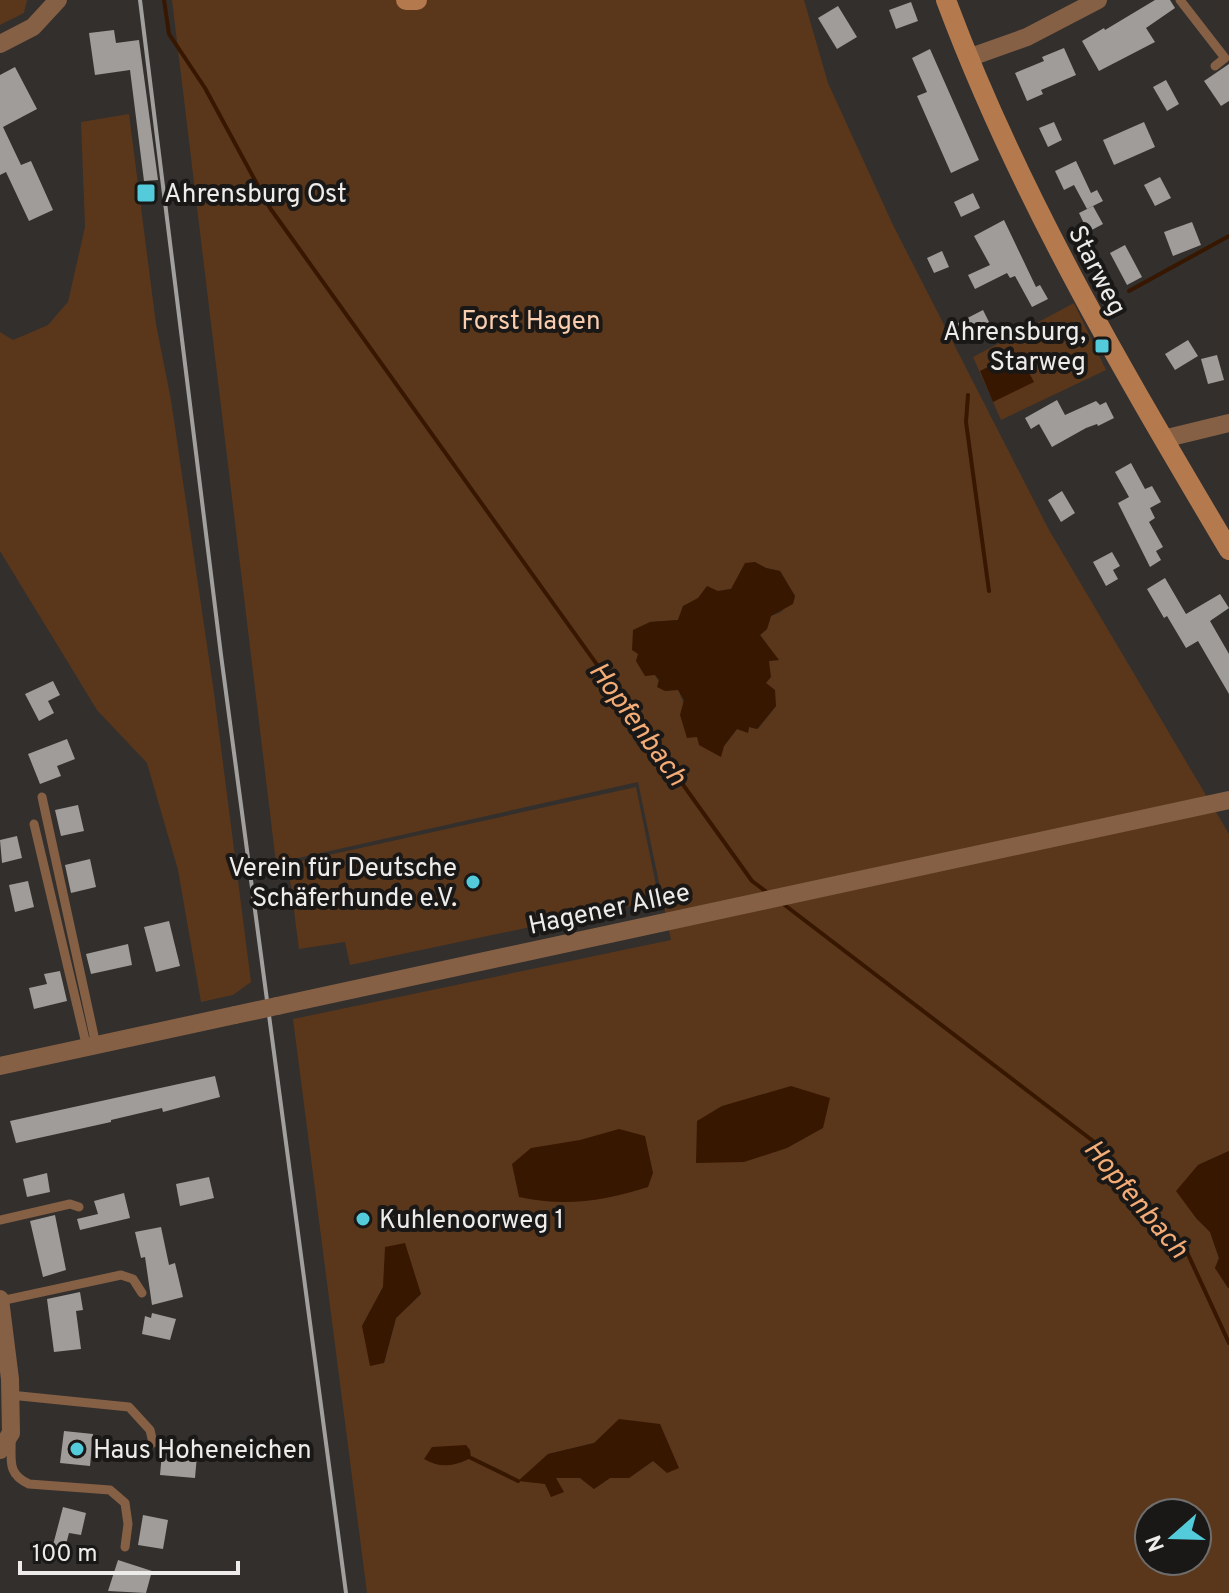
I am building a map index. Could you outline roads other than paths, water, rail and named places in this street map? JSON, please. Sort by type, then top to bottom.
[{"type":"street","points":[[0,44],[36,23],[58,0]]},
{"type":"street","points":[[406,0],[417,0]]},
{"type":"street","name":"Starweg","points":[[946,0],[1016,165],[1083,301],[1229,550]]},
{"type":"street","points":[[968,58],[1027,37],[1098,0]]},
{"type":"street","points":[[1163,439],[1229,423]]},
{"type":"street","name":"Hagener Allee","points":[[0,1066],[1229,800]]},
{"type":"street","points":[[0,1300],[11,1433],[0,1450]]},
{"type":"lane","points":[[1180,0],[1225,58],[1215,66]]},
{"type":"lane","points":[[42,797],[92,1047]]},
{"type":"lane","points":[[34,824],[92,1047]]},
{"type":"lane","points":[[0,1220],[70,1204],[79,1207]]},
{"type":"lane","points":[[0,1300],[121,1275],[133,1279],[142,1293]]},
{"type":"lane","points":[[10,1395],[129,1407],[150,1430],[153,1443]]},
{"type":"lane","points":[[11,1433],[12,1469],[17,1479],[29,1484],[110,1490],[125,1503],[128,1524],[125,1547]]},
{"type":"waterway","name":"Hopfenbach","points":[[164,0],[169,34],[205,88],[270,208],[752,881],[768,893]]},
{"type":"waterway","points":[[1129,291],[1229,236]]},
{"type":"waterway","points":[[968,395],[966,422],[989,591]]},
{"type":"waterway","name":"Hopfenbach","points":[[782,903],[1097,1144],[1186,1250],[1229,1343]]},
{"type":"waterway","points":[[471,1458],[518,1481]]},
{"type":"railway","points":[[140,0],[221,655],[346,1593]]},
{"type":"place","name":"Ahrensburg Ost","points":[[146,193]]},
{"type":"place","name":"Ahrensburg, Starweg","points":[[1102,346]]},
{"type":"place","name":"Verein für Deutsche Schäferhunde e.V.","points":[[473,882]]},
{"type":"place","name":"Kuhlenoorweg 1","points":[[363,1219]]},
{"type":"place","name":"Haus Hoheneichen","points":[[77,1449]]},
{"type":"park label","name":"Forst Hagen","points":[[531,320]]}]
